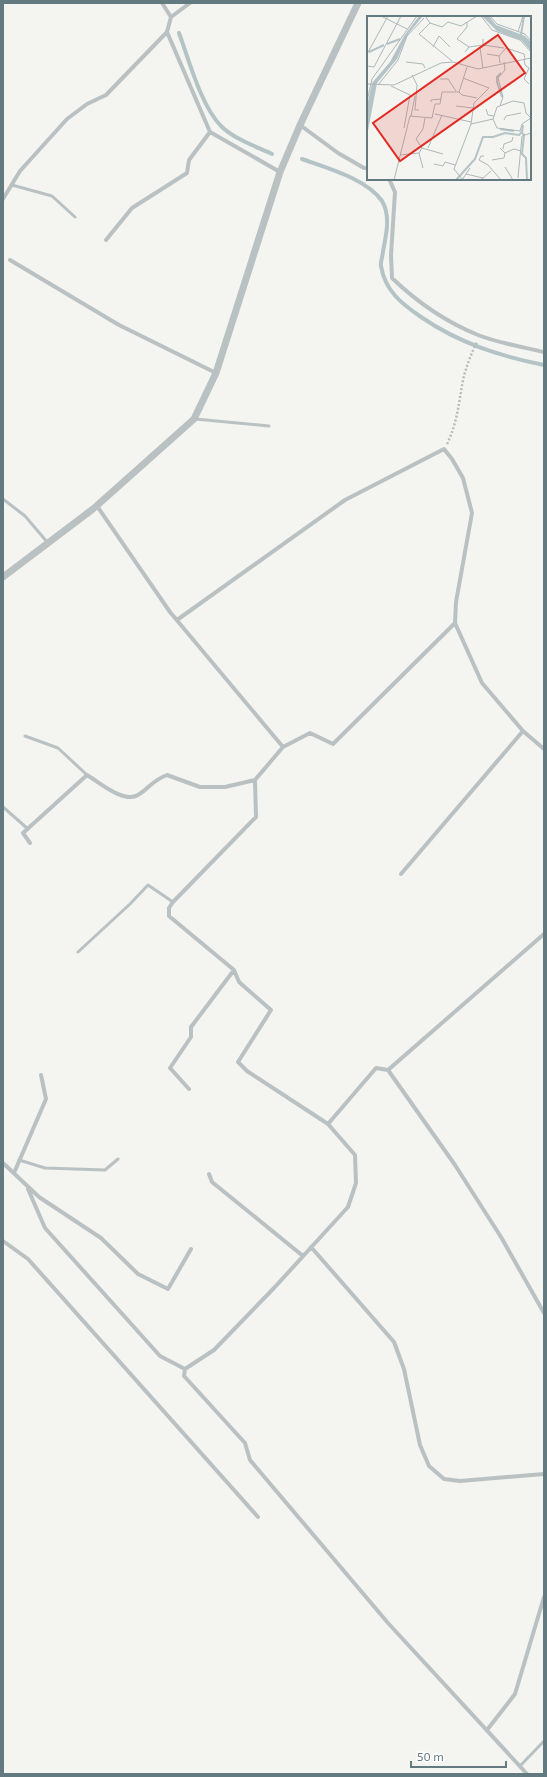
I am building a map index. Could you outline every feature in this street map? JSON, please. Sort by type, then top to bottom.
[{"type":"street","points":[[162,3],[171,17]]},
{"type":"street","points":[[3,199],[20,171],[66,119],[87,104],[106,95],[167,32],[171,17],[190,3]]},
{"type":"street","points":[[3,577],[97,506],[194,419],[216,373],[280,172],[300,125],[358,3]]},
{"type":"street","points":[[167,32],[210,132],[280,172]]},
{"type":"street","points":[[300,125],[338,154],[364,168],[367,168]]},
{"type":"street","points":[[106,240],[132,208],[187,173],[189,160],[210,132]]},
{"type":"street","points":[[389,180],[395,192],[391,255],[392,278],[410,296],[440,316],[479,336],[544,352]]},
{"type":"street","points":[[10,260],[119,325],[216,373]]},
{"type":"street","points":[[177,620],[345,500],[444,449],[452,459],[463,478],[472,513],[456,602],[455,623],[482,683],[523,731],[544,749]]},
{"type":"street","points":[[97,506],[177,620],[283,747]]},
{"type":"street","points":[[30,843],[23,833],[87,775],[116,794],[126,797],[137,796],[156,779],[166,775],[200,787],[225,787],[255,780],[283,747],[310,733],[333,744],[455,623]]},
{"type":"street","points":[[401,874],[523,731]]},
{"type":"street","points":[[255,780],[256,817],[173,902],[169,908],[168,916],[234,970],[239,982],[271,1010],[238,1062],[247,1071],[328,1124],[355,1155],[356,1183],[348,1207],[214,1350],[185,1369],[184,1376],[246,1443],[250,1460],[388,1622],[527,1774]]},
{"type":"street","points":[[388,1070],[544,934]]},
{"type":"street","points":[[189,1088],[170,1068],[190,1037],[191,1027],[234,970]]},
{"type":"street","points":[[328,1124],[376,1068],[388,1070],[476,1198],[501,1237],[544,1312]]},
{"type":"street","points":[[14,1173],[46,1099],[41,1075]]},
{"type":"street","points":[[3,1163],[39,1197],[102,1238],[138,1274],[168,1289],[191,1249]]},
{"type":"street","points":[[210,1174],[212,1182],[303,1256]]},
{"type":"street","points":[[26,1185],[45,1228],[160,1356],[185,1369]]},
{"type":"street","points":[[3,1241],[28,1259],[258,1517]]},
{"type":"street","points":[[311,1247],[394,1342],[404,1369],[420,1445],[429,1466],[444,1479],[460,1481],[544,1474]]},
{"type":"street","points":[[487,1730],[515,1694],[544,1597]]},
{"type":"lane","points":[[12,185],[52,196],[74,217]]},
{"type":"lane","points":[[194,419],[269,426]]},
{"type":"lane","points":[[3,499],[25,516],[48,543]]},
{"type":"lane","points":[[25,736],[58,748],[87,775]]},
{"type":"lane","points":[[3,807],[28,829]]},
{"type":"lane","points":[[78,952],[130,904],[148,885],[173,902]]},
{"type":"lane","points":[[19,1160],[45,1168],[105,1170],[118,1159]]},
{"type":"lane","points":[[520,1766],[544,1741]]},
{"type":"path","points":[[444,449],[453,432],[463,379],[477,341]]},
{"type":"waterway","points":[[179,33],[196,82],[207,107],[214,117],[221,126],[232,135],[272,154]]},
{"type":"waterway","points":[[302,159],[357,180],[367,186],[382,201],[385,207],[387,219],[381,266],[386,283],[401,302],[435,326],[465,341],[495,353],[544,365]]}]
